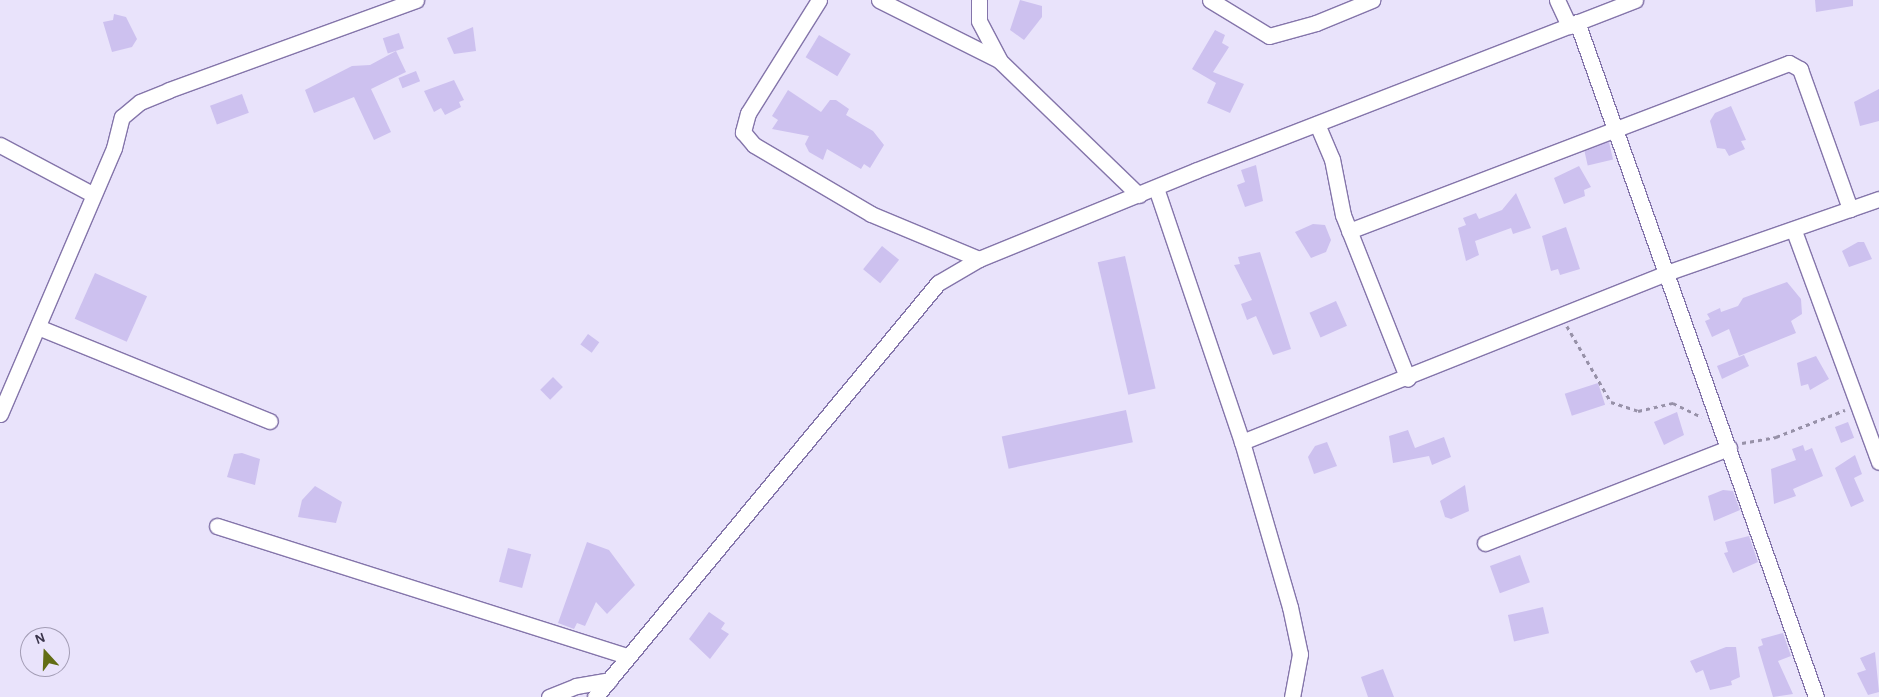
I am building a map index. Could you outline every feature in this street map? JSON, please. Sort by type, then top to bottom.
[{"type":"street","points":[[0,414],[92,194],[114,148],[122,117],[140,102],[416,0]]},
{"type":"street","points":[[819,0],[748,113],[743,132],[754,145],[872,214],[979,259]]},
{"type":"street","points":[[879,0],[1000,61],[1139,195]]},
{"type":"street","points":[[979,0],[979,22],[1000,61]]},
{"type":"street","points":[[1210,0],[1269,36],[1316,23],[1372,0]]},
{"type":"street","points":[[1557,0],[1573,24],[1669,272],[1816,697]]},
{"type":"street","points":[[595,697],[904,321],[938,283],[979,259],[1635,0]]},
{"type":"street","points":[[1349,231],[1614,129],[1793,64],[1800,69],[1850,209]]},
{"type":"street","points":[[1317,124],[1332,159],[1349,231],[1408,379]]},
{"type":"street","points":[[0,145],[92,194]]},
{"type":"street","points":[[1156,188],[1242,442],[1300,654],[1292,697]]},
{"type":"street","points":[[1242,442],[1408,379],[1669,272],[1794,231],[1879,199]]},
{"type":"street","points":[[1794,231],[1879,462]]},
{"type":"street","points":[[38,327],[270,421]]},
{"type":"street","points":[[1485,543],[1726,441]]},
{"type":"street","points":[[217,526],[628,656]]},
{"type":"street","points":[[549,697],[576,686],[609,680]]},
{"type":"path","points":[[1562,316],[1611,402],[1638,410],[1673,402],[1726,441],[1750,444],[1857,405]]},
{"type":"building","points":[[1020,0],[1042,6],[1042,17],[1024,40],[1010,30]]},
{"type":"building","points":[[1815,0],[1853,0],[1853,6],[1816,12]]},
{"type":"building","points":[[114,14],[126,17],[137,39],[132,47],[112,52],[103,22],[113,20]]},
{"type":"building","points":[[473,27],[476,51],[454,54],[447,38]]},
{"type":"building","points":[[1215,30],[1225,35],[1222,43],[1229,47],[1213,72],[1244,84],[1230,113],[1207,103],[1216,83],[1192,69]]},
{"type":"building","points":[[399,33],[404,48],[388,53],[383,38]]},
{"type":"building","points":[[819,35],[851,54],[837,76],[806,57]]},
{"type":"building","points":[[396,51],[406,72],[371,89],[391,132],[374,140],[354,97],[314,113],[305,90],[352,66],[370,65]]},
{"type":"building","points":[[416,71],[420,81],[403,88],[398,78]]},
{"type":"building","points":[[454,80],[464,100],[459,102],[461,107],[445,115],[441,108],[434,112],[424,91]]},
{"type":"building","points":[[1879,89],[1879,121],[1860,126],[1854,102]]},
{"type":"building","points":[[788,90],[821,112],[830,100],[836,100],[849,109],[846,115],[873,131],[884,145],[870,168],[864,164],[861,169],[827,149],[823,160],[809,152],[805,144],[809,136],[772,129],[778,120],[772,116]]},
{"type":"building","points":[[242,94],[249,113],[217,124],[210,106]]},
{"type":"building","points":[[1731,106],[1746,140],[1741,141],[1745,149],[1729,156],[1725,149],[1717,148],[1710,121],[1715,113]]},
{"type":"building","points":[[1609,142],[1613,160],[1588,165],[1584,148]]},
{"type":"building","points":[[1256,165],[1263,201],[1245,207],[1237,185],[1245,182],[1241,170]]},
{"type":"building","points":[[1579,166],[1591,187],[1584,190],[1585,196],[1564,204],[1554,178]]},
{"type":"building","points":[[1516,193],[1531,228],[1513,234],[1511,228],[1475,241],[1479,255],[1466,261],[1458,228],[1466,225],[1463,218],[1476,213],[1479,219],[1502,210]]},
{"type":"building","points":[[1313,224],[1325,225],[1331,240],[1326,252],[1311,258],[1295,232]]},
{"type":"building","points":[[1566,227],[1580,269],[1560,275],[1558,269],[1551,271],[1542,236]]},
{"type":"building","points":[[1858,242],[1864,242],[1872,259],[1849,267],[1842,251]]},
{"type":"building","points":[[882,246],[899,260],[880,283],[863,269]]},
{"type":"building","points":[[1260,252],[1291,349],[1273,355],[1256,316],[1247,320],[1241,304],[1252,300],[1234,265],[1240,264],[1238,257]]},
{"type":"building","points":[[1125,256],[1156,389],[1128,395],[1098,262]]},
{"type":"building","points":[[95,273],[147,296],[127,342],[75,319]]},
{"type":"building","points":[[1787,282],[1801,299],[1802,314],[1791,321],[1796,333],[1739,356],[1729,329],[1712,337],[1705,321],[1710,319],[1707,314],[1720,308],[1721,312],[1738,306],[1743,298]]},
{"type":"building","points":[[1336,301],[1347,326],[1320,337],[1310,313]]},
{"type":"building","points":[[588,334],[599,342],[592,353],[580,345]]},
{"type":"building","points":[[1744,355],[1749,366],[1722,379],[1717,366]]},
{"type":"building","points":[[1816,356],[1829,379],[1810,390],[1808,384],[1801,386],[1797,363]]},
{"type":"building","points":[[553,377],[563,387],[550,400],[540,390]]},
{"type":"building","points":[[1598,383],[1605,405],[1572,416],[1565,394]]},
{"type":"building","points":[[1126,410],[1133,442],[1009,469],[1002,436]]},
{"type":"building","points":[[1677,412],[1684,435],[1664,445],[1654,422]]},
{"type":"building","points":[[1848,422],[1854,438],[1841,443],[1835,427]]},
{"type":"building","points":[[1408,430],[1415,448],[1444,437],[1451,457],[1432,465],[1429,456],[1393,463],[1389,436]]},
{"type":"building","points":[[1327,442],[1337,466],[1314,474],[1308,457],[1315,446]]},
{"type":"building","points":[[1803,445],[1805,451],[1812,448],[1823,476],[1793,489],[1796,496],[1774,504],[1771,469],[1796,460],[1792,449]]},
{"type":"building","points":[[242,453],[260,459],[255,485],[227,477],[234,454]]},
{"type":"building","points":[[1855,455],[1862,474],[1854,478],[1864,501],[1851,507],[1835,468]]},
{"type":"building","points":[[1465,485],[1469,511],[1451,519],[1445,517],[1440,501]]},
{"type":"building","points":[[315,486],[342,502],[336,523],[298,517],[302,500]]},
{"type":"building","points":[[1723,490],[1733,491],[1740,510],[1714,521],[1708,496]]},
{"type":"building","points":[[1749,536],[1758,562],[1733,573],[1724,553],[1728,552],[1725,542]]},
{"type":"building","points":[[587,542],[609,550],[635,585],[607,614],[596,602],[585,626],[577,623],[574,629],[558,623]]},
{"type":"building","points":[[508,548],[531,554],[522,588],[499,582]]},
{"type":"building","points":[[1520,555],[1530,582],[1500,593],[1490,566]]},
{"type":"building","points":[[1543,607],[1549,633],[1514,641],[1508,615]]},
{"type":"building","points":[[709,612],[725,623],[721,629],[729,634],[710,659],[689,639]]},
{"type":"building","points":[[1783,633],[1791,656],[1778,661],[1793,694],[1773,697],[1758,647],[1763,645],[1761,639]]},
{"type":"building","points":[[1726,647],[1736,647],[1740,677],[1731,681],[1732,685],[1710,690],[1703,670],[1696,673],[1690,661]]},
{"type":"building","points":[[1875,652],[1879,692],[1868,695],[1857,673],[1866,670],[1860,658]]},
{"type":"building","points":[[1383,669],[1394,697],[1368,697],[1361,677]]}]
